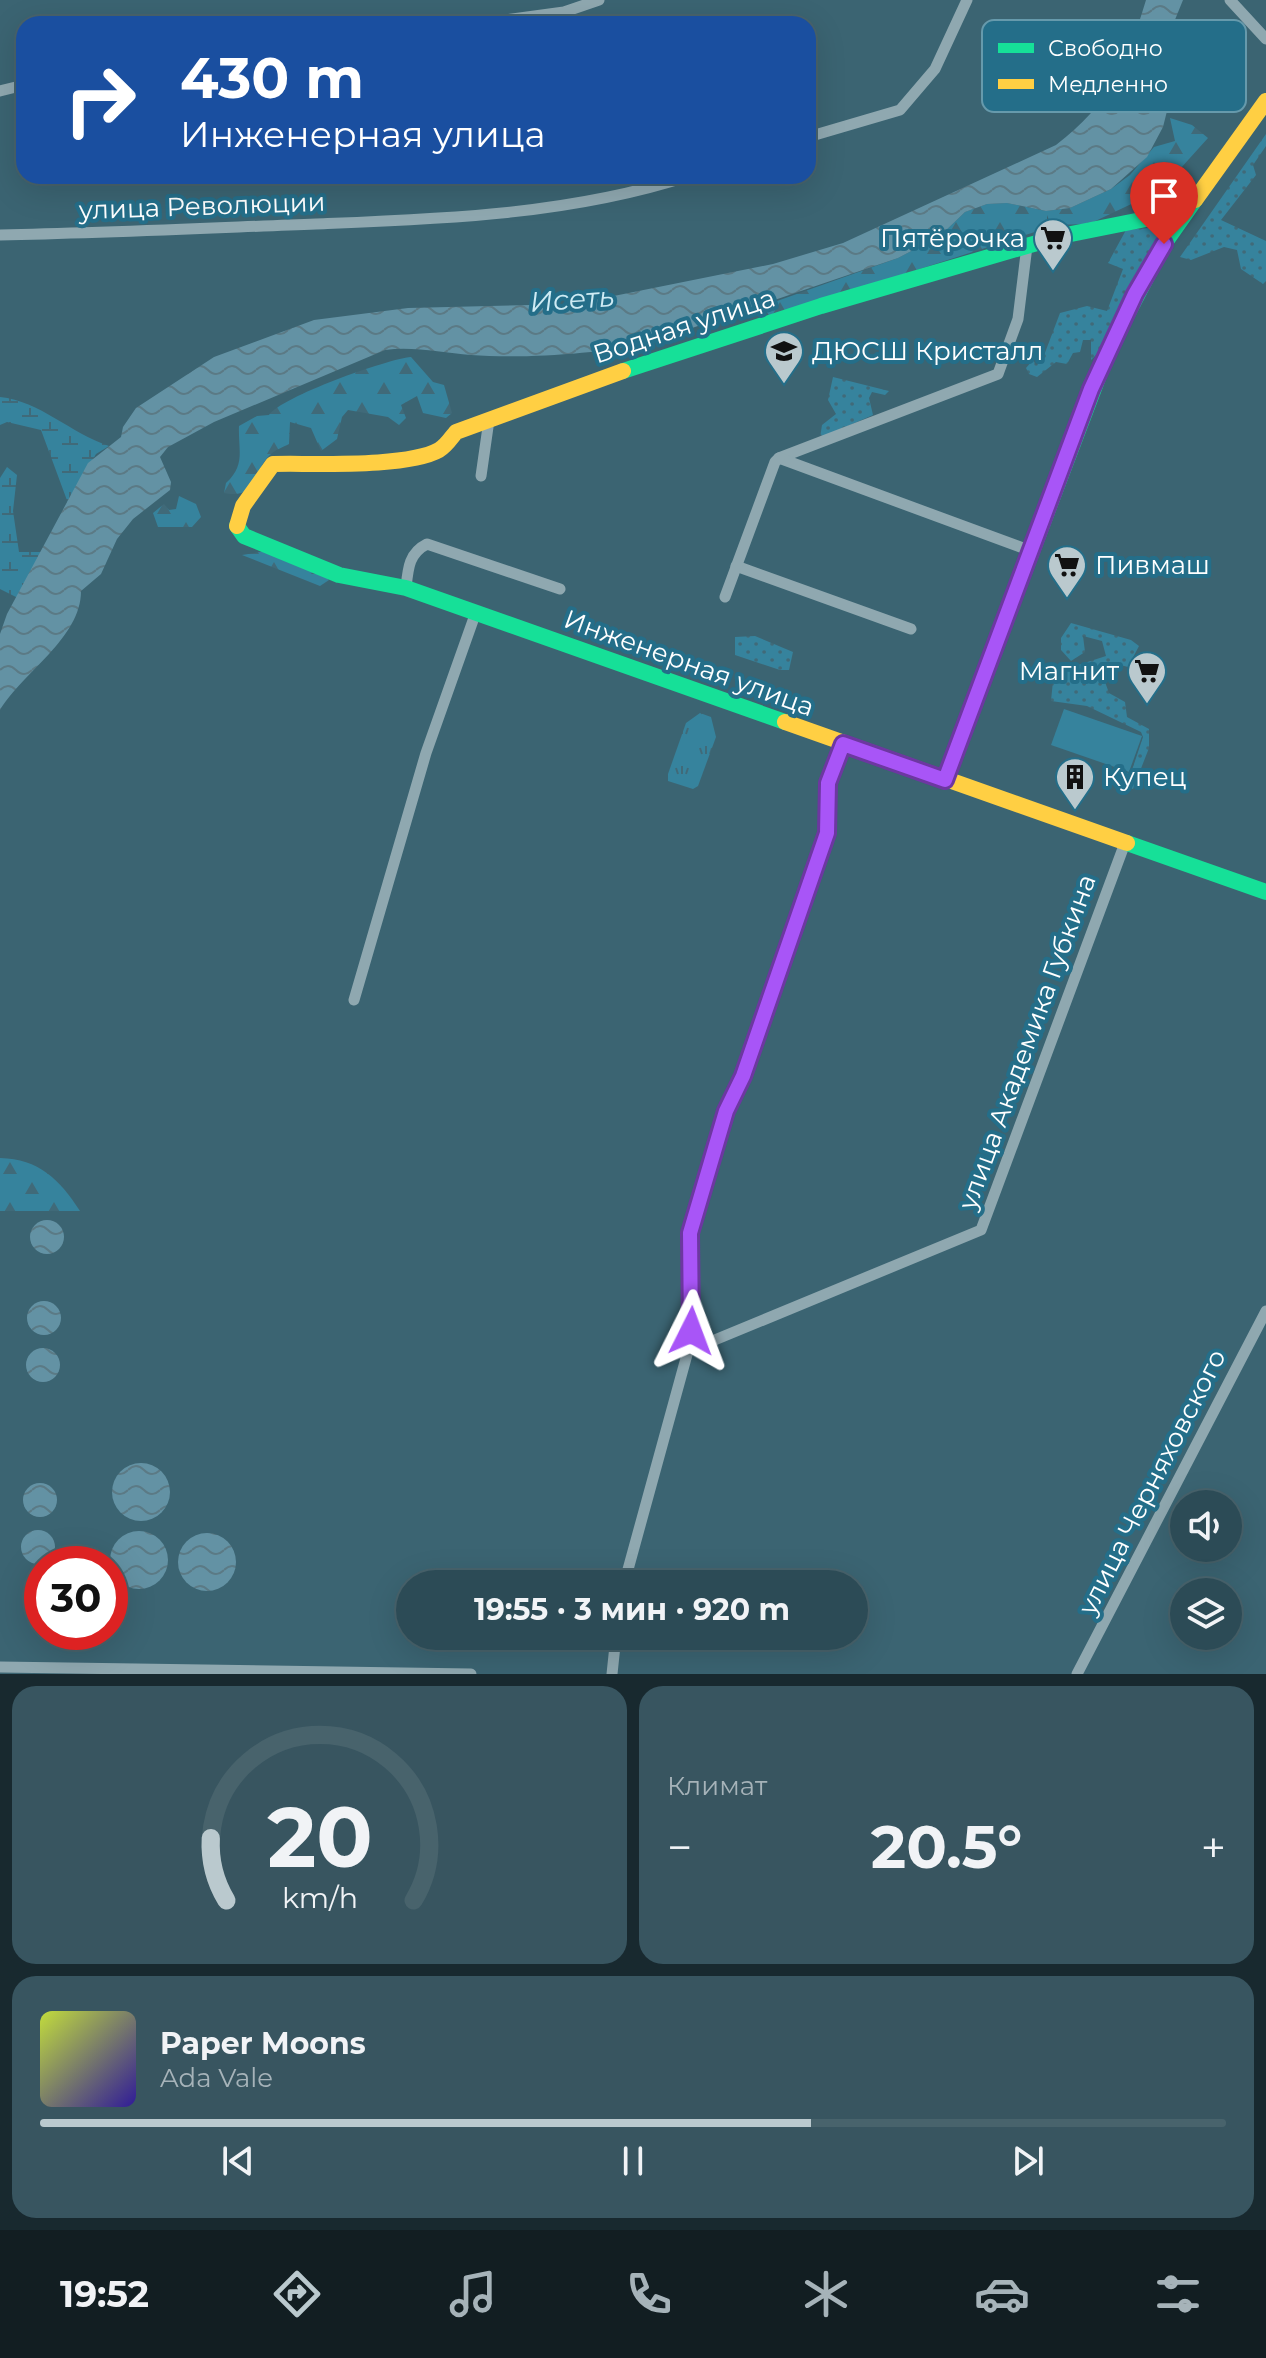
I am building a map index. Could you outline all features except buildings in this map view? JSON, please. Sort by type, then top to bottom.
[{"type":"street","points":[[534,16],[564,12],[599,0]]},
{"type":"street","points":[[816,135],[900,110],[935,69],[967,0]]},
{"type":"street","points":[[1230,0],[1266,39]]},
{"type":"street","points":[[945,780],[1109,349],[1135,294],[1186,211],[1266,101]]},
{"type":"street","name":"улица Революции","points":[[0,235],[400,220],[523,211],[664,184]]},
{"type":"street","name":"Водная улица","points":[[236,524],[243,506],[273,464],[381,461],[427,455],[442,449],[456,432],[600,379],[821,306],[1027,246],[1186,211]]},
{"type":"street","points":[[725,597],[779,458],[998,374],[1018,319],[1027,246]]},
{"type":"street","points":[[481,476],[489,420]]},
{"type":"street","points":[[779,458],[1031,551]]},
{"type":"street","name":"Инженерная улица","points":[[236,524],[244,536],[339,575],[406,588],[1266,892]]},
{"type":"street","points":[[406,588],[408,566],[416,550],[427,544],[560,589]]},
{"type":"street","points":[[736,566],[911,629]]},
{"type":"street","points":[[354,1000],[426,753],[476,612]]},
{"type":"street","points":[[628,1570],[688,1351],[693,1312],[690,1233],[726,1111],[743,1076],[827,833],[828,783],[843,744]]},
{"type":"street","name":"улица Академика Губкина","points":[[688,1351],[981,1230],[1125,843]]},
{"type":"street","name":"улица Черняховского","points":[[1077,1674],[1266,1311]]},
{"type":"street","points":[[612,1674],[615,1650]]},
{"type":"street","points":[[0,1667],[471,1674]]},
{"type":"green space","points":[[1170,118],[1192,125],[1208,138],[1161,190],[1089,224],[1051,225],[1047,215],[1047,225],[1041,230],[770,317],[763,306],[898,258],[940,236],[965,212],[987,204],[1007,203],[1046,211],[1070,208],[1111,189],[1130,175],[1154,147],[1175,141]]},
{"type":"green space","points":[[1266,134],[1266,146],[1253,165],[1256,175],[1221,220],[1266,241],[1266,281],[1263,284],[1241,269],[1237,250],[1224,247],[1191,260],[1180,257]]},
{"type":"green space","points":[[1149,228],[1158,236],[1098,353],[1091,360],[1091,340],[1083,340],[1080,352],[1073,353],[1067,364],[1056,362],[1037,377],[1029,374],[1026,368],[1033,360],[1036,365],[1043,358],[1060,313],[1087,306],[1107,311],[1123,269],[1108,263],[1126,230]]},
{"type":"green space","points":[[411,357],[433,382],[444,385],[452,413],[446,418],[423,413],[417,396],[401,405],[406,418],[399,425],[388,417],[348,410],[342,417],[337,439],[321,451],[311,428],[290,422],[289,444],[271,454],[249,488],[235,494],[224,493],[226,483],[239,463],[239,426],[257,416],[269,415],[293,399],[336,380]]},
{"type":"green space","points":[[833,377],[889,391],[885,395],[872,392],[869,398],[873,415],[820,438],[822,425],[836,414],[828,400]]},
{"type":"green space","points":[[0,397],[42,411],[109,446],[96,454],[68,503],[41,430],[7,422],[0,425]]},
{"type":"green space","points":[[7,467],[17,475],[13,511],[19,552],[43,552],[18,598],[0,589],[0,478]]},
{"type":"green space","points":[[179,496],[196,504],[201,517],[192,527],[158,527],[153,513],[164,504],[169,510],[176,509]]},
{"type":"green space","points":[[266,551],[320,572],[329,580],[320,586],[242,555]]},
{"type":"green space","points":[[1071,623],[1131,640],[1139,646],[1128,667],[1113,663],[1105,682],[1109,693],[1125,702],[1127,717],[1149,729],[1149,748],[1133,789],[1105,777],[1114,772],[1131,773],[1143,737],[1141,732],[1087,706],[1051,701],[1053,681],[1072,667],[1106,656],[1102,641],[1083,636],[1085,652],[1071,661],[1061,650],[1061,638]]},
{"type":"green space","points":[[755,636],[793,652],[789,670],[780,670],[735,655],[735,637]]},
{"type":"green space","points":[[1064,709],[1142,736],[1129,772],[1051,745]]},
{"type":"green space","points":[[700,713],[711,717],[716,737],[698,786],[693,789],[668,781],[668,774],[686,723]]},
{"type":"green space","points":[[0,1158],[26,1162],[47,1173],[80,1211],[0,1211]]},
{"type":"water","points":[[1146,0],[1183,0],[1175,20],[1139,20]]},
{"type":"water","points":[[1167,112],[1163,127],[1147,157],[1111,189],[1070,208],[1046,211],[1007,203],[987,204],[965,212],[940,236],[898,258],[648,343],[584,353],[536,356],[385,350],[214,422],[168,447],[160,457],[171,482],[170,490],[133,519],[117,539],[101,574],[81,591],[72,624],[0,710],[0,634],[7,614],[88,463],[121,437],[123,427],[136,408],[214,357],[314,320],[408,308],[574,304],[773,264],[843,243],[1056,145],[1090,114]]},
{"type":"water","points":[[47,1220],[59,1225],[64,1237],[59,1249],[47,1254],[35,1249],[30,1237],[35,1225]]},
{"type":"water","points":[[44,1301],[56,1306],[61,1318],[56,1330],[44,1335],[32,1330],[27,1318],[32,1306]]},
{"type":"water","points":[[43,1348],[55,1353],[60,1365],[55,1377],[43,1382],[31,1377],[26,1365],[31,1353]]},
{"type":"water","points":[[141,1463],[162,1471],[170,1492],[162,1513],[141,1521],[120,1513],[112,1492],[120,1471]]},
{"type":"water","points":[[40,1483],[52,1488],[57,1500],[52,1512],[40,1517],[28,1512],[23,1500],[28,1488]]},
{"type":"water","points":[[32,1531],[44,1531],[55,1546],[24,1546],[24,1556],[22,1553],[22,1541]]},
{"type":"water","points":[[128,1533],[150,1533],[160,1539],[166,1549],[166,1571],[160,1581],[150,1587],[128,1587],[128,1546],[114,1546],[118,1539]]},
{"type":"water","points":[[207,1533],[228,1541],[236,1562],[228,1583],[207,1591],[186,1583],[178,1562],[186,1541]]},
{"type":"traffic: fast","points":[[945,780],[1109,349],[1164,244],[1195,200]]},
{"type":"traffic: fast","points":[[623,371],[821,306],[1061,236],[1186,211]]},
{"type":"traffic: fast","points":[[237,526],[244,536],[339,575],[406,588],[785,722]]},
{"type":"traffic: fast","points":[[1127,843],[1266,892]]},
{"type":"traffic: slow","points":[[1195,200],[1266,101]]},
{"type":"traffic: slow","points":[[237,526],[243,506],[273,464],[383,462],[424,456],[442,448],[456,432],[623,371]]},
{"type":"traffic: slow","points":[[785,722],[1127,843]]},
{"type":"place","name":"Пятёрочка","points":[[1053,272]]},
{"type":"place","name":"ДЮСШ Кристалл","points":[[784,385]]},
{"type":"place","name":"Пивмаш","points":[[1067,599]]},
{"type":"place","name":"Магнит","points":[[1147,705]]},
{"type":"place","name":"Купец","points":[[1075,811]]},
{"type":"route","points":[[691,1331],[693,1270],[690,1233],[726,1111],[743,1076],[827,833],[828,783],[843,744],[945,780],[1091,389],[1135,294],[1164,244]]},
{"type":"water label","name":"Исеть","points":[[572,299]]}]
